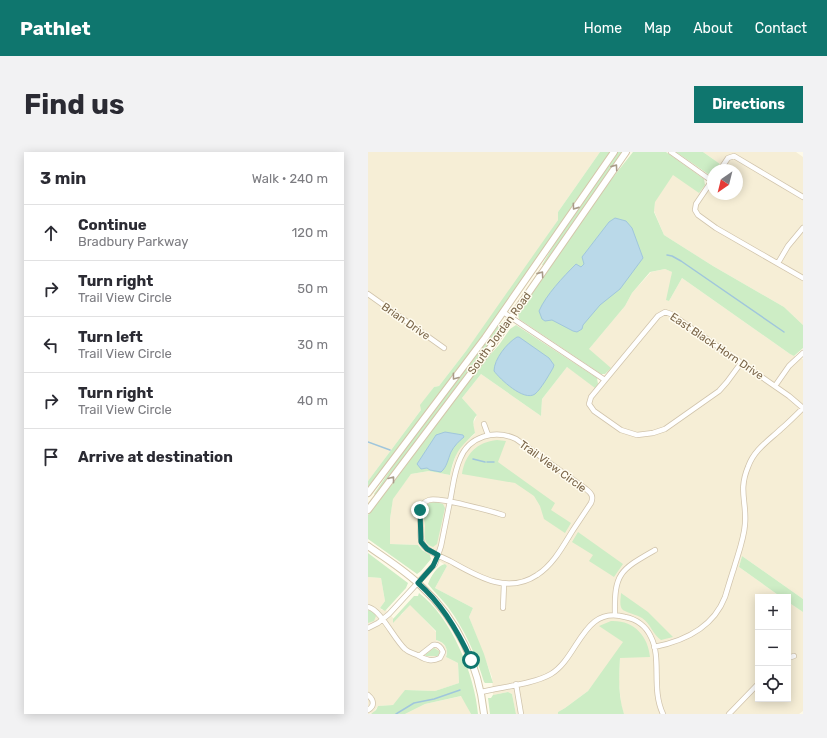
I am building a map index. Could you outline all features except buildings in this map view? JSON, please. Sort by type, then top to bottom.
[{"type":"main road","name":"South Jordan Road","points":[[368,493],[476,351],[614,152]]},
{"type":"main road","name":"South Jordan Road","points":[[368,510],[511,318],[626,152]]},
{"type":"main road","points":[[368,546],[418,583],[439,605],[457,630],[471,660],[481,692],[484,714]]},
{"type":"street","points":[[670,152],[707,177]]},
{"type":"street","points":[[724,164],[732,154],[803,197]]},
{"type":"street","points":[[707,188],[692,211],[712,225],[803,278]]},
{"type":"street","points":[[778,263],[788,246],[803,228]]},
{"type":"street","name":"Brian Drive","points":[[368,294],[444,348]]},
{"type":"street","name":"East Black Horn Drive","points":[[741,363],[719,391],[665,429],[653,434],[637,435],[621,430],[586,404],[664,310],[775,386],[803,408]]},
{"type":"street","points":[[503,312],[605,380]]},
{"type":"street","points":[[775,386],[789,366],[803,353]]},
{"type":"street","points":[[654,647],[672,643],[691,636],[711,619],[724,597],[745,526],[742,488],[749,464],[761,446],[782,429],[803,408]]},
{"type":"street","points":[[484,424],[488,435]]},
{"type":"street","name":"Trail View Circle","points":[[368,628],[383,620],[433,566],[438,555],[450,502],[457,468],[462,454],[472,442],[488,435],[506,435],[516,439],[586,489],[594,497],[546,568],[537,576],[511,584],[504,584],[483,579],[438,555],[427,549],[421,542],[420,510],[423,504],[430,500],[450,502]]},
{"type":"street","points":[[450,502],[503,514]]},
{"type":"street","points":[[615,615],[616,588],[621,575],[633,563],[655,550]]},
{"type":"street","points":[[503,608],[504,584]]},
{"type":"street","points":[[368,607],[376,611],[405,648],[414,654],[425,659],[436,660],[443,652],[441,648],[433,645],[419,656]]},
{"type":"street","points":[[481,692],[540,679],[553,672],[564,663],[587,627],[602,618],[615,615],[629,618],[641,624],[649,634],[654,647],[657,695],[663,714]]},
{"type":"street","points":[[516,684],[521,714]]},
{"type":"street","points":[[729,714],[755,687]]},
{"type":"street","points":[[368,696],[373,700],[373,703],[371,708],[368,710]]},
{"type":"shaded area","points":[[368,152],[600,152],[558,212],[558,220],[526,268],[439,386],[434,387],[421,405],[421,410],[368,481]]},
{"type":"shaded area","points":[[703,152],[796,152],[803,157],[803,325],[784,307],[713,266],[664,235],[654,211],[655,201],[673,174],[705,185],[707,182],[707,200],[743,200],[743,164],[720,164]]},
{"type":"shaded area","points":[[665,269],[672,272],[669,301],[682,278],[790,354],[803,359],[803,599],[742,556],[739,567],[777,594],[755,594],[755,702],[791,702],[791,604],[803,612],[803,711],[799,714],[624,714],[621,705],[619,682],[620,658],[613,658],[588,691],[558,712],[558,714],[516,714],[512,694],[508,692],[493,695],[492,677],[469,617],[473,608],[435,588],[447,566],[425,552],[418,545],[390,544],[390,519],[393,498],[411,474],[429,471],[450,475],[457,451],[475,434],[473,424],[477,415],[462,398],[481,374],[541,416],[542,399],[567,367],[598,384],[607,373],[588,350],[625,306],[632,293],[651,272]]},
{"type":"shaded area","points":[[368,577],[381,578],[385,601],[380,608],[382,610],[386,610],[394,619],[402,614],[410,604],[436,632],[436,640],[446,647],[446,657],[458,663],[459,683],[435,691],[406,690],[393,705],[378,706],[373,713],[368,714]]},
{"type":"shaded area","points":[[462,696],[471,714],[405,714],[425,704]]},
{"type":"green space","points":[[600,152],[610,152],[494,320],[368,488],[368,481],[421,410],[420,405],[434,387],[439,386],[466,351],[558,220],[558,212]]},
{"type":"green space","points":[[618,152],[622,152],[544,265],[542,265],[556,241]]},
{"type":"green space","points":[[633,152],[666,152],[704,179],[705,185],[699,193],[673,175],[655,202],[654,212],[664,235],[713,266],[784,307],[803,325],[803,348],[794,356],[682,278],[669,301],[666,300],[672,272],[665,269],[650,272],[632,293],[625,306],[589,349],[611,368],[605,374],[601,374],[519,319],[519,312],[580,222]]},
{"type":"green space","points":[[676,152],[703,152],[720,164],[707,164],[707,173]]},
{"type":"green space","points":[[503,322],[494,339],[468,371],[375,495],[374,494],[399,457],[497,327]]},
{"type":"green space","points":[[516,325],[597,378],[598,384],[595,388],[567,367],[542,399],[541,416],[481,374],[462,398],[477,415],[473,421],[475,433],[458,452],[450,475],[429,471],[411,474],[393,499],[390,519],[390,544],[418,545],[422,550],[430,555],[431,559],[417,574],[368,539],[368,515],[476,370],[499,345],[510,329]]},
{"type":"green space","points":[[497,440],[506,441],[498,462],[555,503],[551,510],[571,523],[565,533],[544,519],[540,506],[534,496],[515,483],[462,474],[466,461],[473,450],[484,443]]},
{"type":"green space","points":[[436,502],[443,504],[445,508],[437,544],[433,547],[427,543],[425,538],[424,510],[427,504]]},
{"type":"green space","points":[[578,532],[623,564],[614,577],[589,561],[593,555],[572,542]]},
{"type":"green space","points":[[368,553],[408,583],[406,588],[385,611],[380,608],[385,601],[381,578],[368,577]]},
{"type":"green space","points":[[742,556],[803,599],[803,612],[791,604],[791,594],[777,594],[739,567]]},
{"type":"green space","points":[[445,564],[447,566],[435,588],[473,608],[469,617],[484,654],[493,683],[484,682],[474,652],[460,625],[448,607],[428,584],[439,567]]},
{"type":"green space","points":[[419,593],[431,603],[451,632],[459,648],[472,682],[478,714],[471,714],[461,696],[425,704],[405,714],[371,714],[378,706],[393,705],[405,690],[435,691],[459,683],[458,663],[446,657],[447,651],[445,646],[436,640],[436,631],[410,605],[393,623],[393,619],[414,596],[418,596]]},
{"type":"green space","points":[[621,593],[648,612],[673,637],[661,640],[648,623],[642,618],[623,610],[620,601]]},
{"type":"green space","points":[[368,610],[373,612],[376,616],[374,621],[368,623]]},
{"type":"green space","points":[[611,621],[619,621],[633,626],[643,636],[649,649],[650,657],[620,658],[620,693],[624,714],[558,714],[558,712],[588,691],[623,642],[599,626]]},
{"type":"green space","points":[[434,648],[439,651],[438,656],[425,655]]},
{"type":"green space","points":[[508,692],[512,694],[516,714],[490,714],[488,698],[491,698],[493,695]]},
{"type":"water","points":[[615,218],[626,221],[632,228],[643,258],[620,289],[600,305],[583,325],[582,329],[577,332],[573,331],[552,320],[545,321],[542,319],[539,311],[550,293],[560,280],[576,264],[581,267],[584,264],[582,257],[609,222]]},
{"type":"water","points":[[517,337],[549,358],[554,365],[540,389],[535,394],[530,396],[525,395],[513,388],[501,379],[494,371],[496,361],[502,352],[509,343]]},
{"type":"water","points":[[445,432],[463,435],[464,437],[458,442],[451,452],[446,465],[441,472],[427,468],[421,469],[417,464],[436,435]]},
{"type":"waterway","points":[[667,255],[681,261],[784,332]]},
{"type":"waterway","points":[[368,442],[390,450]]},
{"type":"waterway","points":[[473,459],[485,462]]},
{"type":"waterway","points":[[487,462],[494,462]]},
{"type":"waterway","points":[[396,714],[414,703],[434,699],[460,690]]},
{"type":"route","points":[[420,510],[421,542],[427,549],[438,555],[433,566],[418,583],[447,615],[460,636],[471,660]]}]
